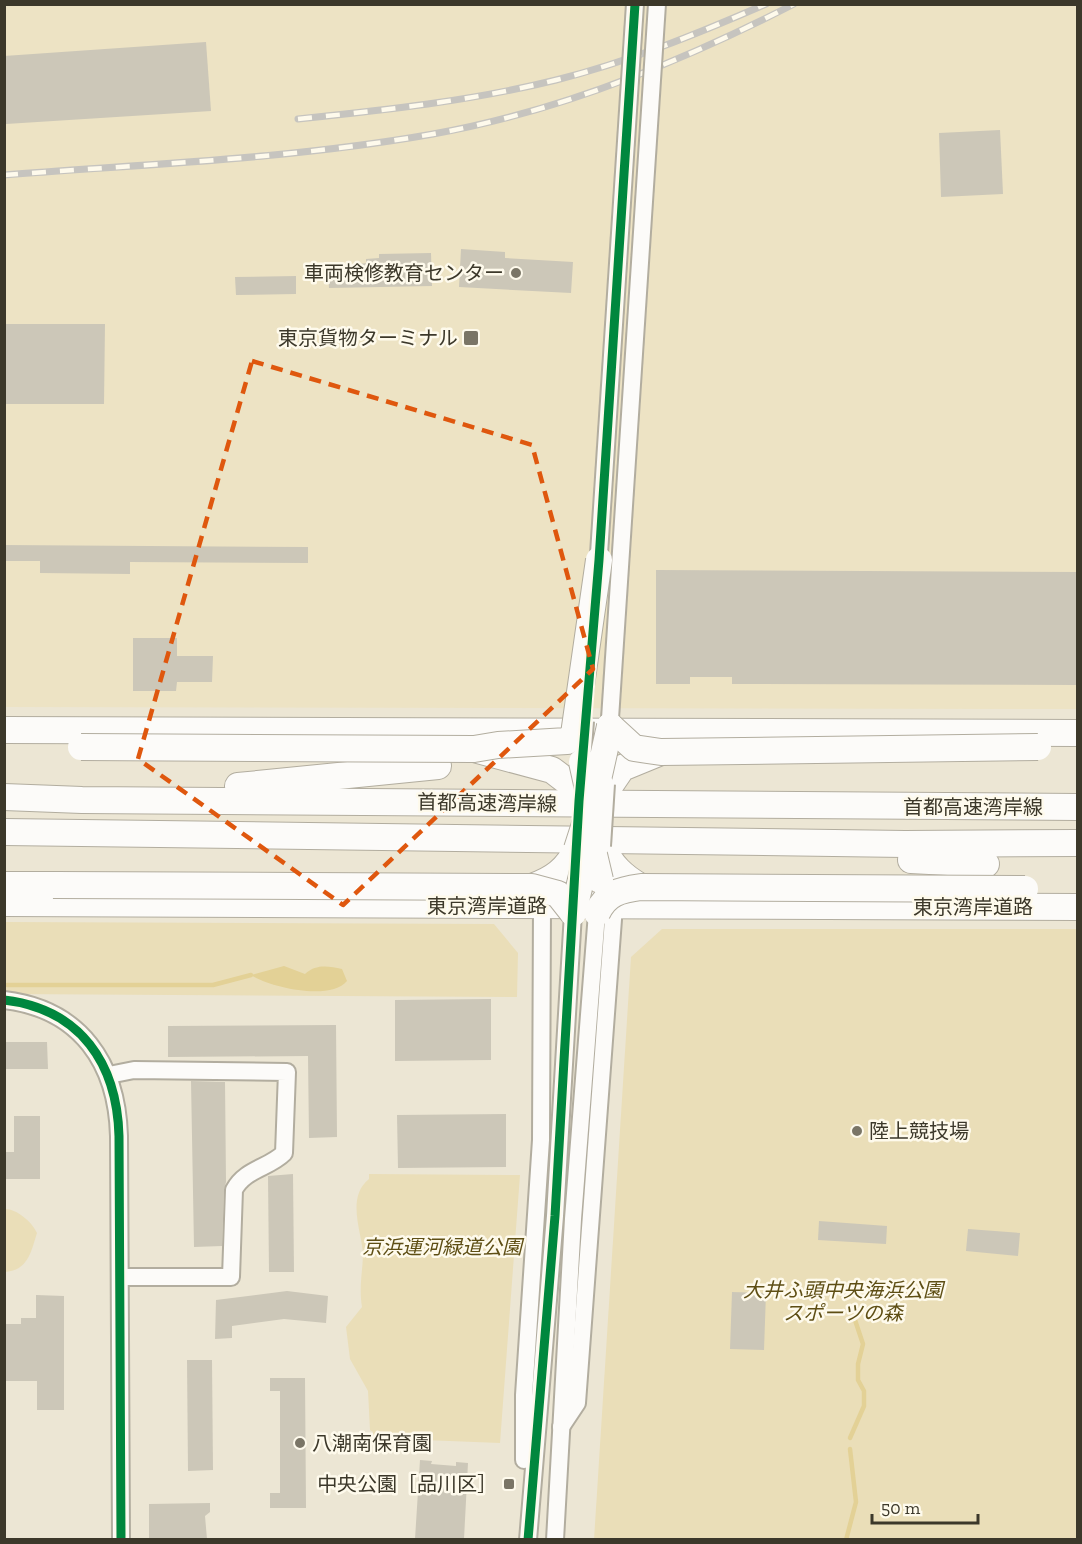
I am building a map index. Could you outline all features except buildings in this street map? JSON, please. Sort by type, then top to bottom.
[{"type":"highway","points":[[4,746],[474,749],[498,745],[558,744],[571,739],[599,560]]},
{"type":"highway","points":[[610,726],[634,748],[661,752],[1077,746]]},
{"type":"highway","points":[[595,911],[591,822],[610,726]]},
{"type":"highway","points":[[4,730],[1077,733]]},
{"type":"highway","points":[[474,749],[552,770],[569,783],[610,863],[622,876],[641,887]]},
{"type":"highway","points":[[537,897],[549,880],[561,872],[591,822],[614,777],[622,768],[661,752]]},
{"type":"highway","points":[[582,762],[600,880]]},
{"type":"highway","points":[[82,800],[104,795],[304,781],[438,766]]},
{"type":"highway","name":"首都高速湾岸線","points":[[4,797],[82,800],[1077,807]]},
{"type":"highway","name":"首都高速湾岸線","points":[[4,832],[688,842],[1077,843]]},
{"type":"highway","points":[[688,842],[986,864]]},
{"type":"highway","points":[[4,885],[537,897],[558,894],[595,911]]},
{"type":"highway","points":[[4,893],[53,885]]},
{"type":"highway","points":[[595,911],[603,900],[610,896],[641,887],[1025,889],[1077,892]]},
{"type":"highway","name":"東京湾岸道路","points":[[4,903],[537,897],[595,911],[1077,907]]},
{"type":"street","points":[[582,762],[599,560],[635,4]]},
{"type":"street","points":[[610,726],[657,4]]},
{"type":"street","points":[[528,1539],[555,1216],[600,880]]},
{"type":"street","points":[[529,1520],[524,1499],[524,1395],[541,1140],[537,897]]},
{"type":"street","points":[[555,1539],[573,1219],[595,911]]},
{"type":"street","points":[[560,1429],[577,1403],[595,911]]},
{"type":"street","points":[[4,1000],[36,1006],[65,1021],[95,1051],[109,1075],[118,1122],[121,1539]]},
{"type":"street","points":[[109,1075],[134,1070],[287,1072],[284,1152],[249,1173],[234,1190],[231,1277],[120,1277]]},
{"type":"highlighted area","points":[[252,361],[532,445],[593,669],[343,905],[138,759]]},
{"type":"shaded area","points":[[5,5],[1077,5],[1077,709],[5,707]]},
{"type":"shaded area","points":[[284,966],[305,974],[318,967],[342,969],[347,981],[339,987],[315,991],[286,988],[251,975]]},
{"type":"green space","points":[[5,922],[494,924],[518,953],[517,997],[5,994]]},
{"type":"green space","name":"大井ふ頭中央海浜公園 スポーツの森","points":[[662,929],[1077,929],[1077,1539],[594,1540],[631,957]]},
{"type":"green space","name":"京浜運河緑道公園","points":[[369,1174],[520,1175],[500,1443],[373,1438],[373,1432],[370,1430],[368,1391],[350,1359],[346,1327],[362,1307],[363,1256],[357,1206],[358,1196],[369,1179]]},
{"type":"green space","points":[[5,1209],[24,1217],[37,1233],[30,1253],[23,1264],[12,1271],[4,1272]]},
{"type":"waterway","points":[[7,985],[213,985],[251,975]]},
{"type":"waterway","points":[[850,1438],[864,1406],[864,1391],[858,1380],[858,1364],[863,1344],[855,1320]]},
{"type":"waterway","points":[[846,1540],[856,1502],[850,1449]]},
{"type":"railway","points":[[298,119],[460,99],[556,80],[609,65],[662,46],[766,4]]},
{"type":"railway","points":[[4,175],[273,155],[380,142],[480,124],[526,113],[663,65],[794,4]]},
{"type":"cycle path","points":[[528,1540],[555,1216],[579,801],[599,560],[635,4]]},
{"type":"cycle path","points":[[4,1000],[31,1005],[54,1015],[74,1028],[90,1044],[102,1064],[117,1110],[121,1540]]},
{"type":"place","name":"車両検修教育センター","points":[[516,273]]},
{"type":"place","name":"東京貨物ターミナル","points":[[471,338]]},
{"type":"place","name":"陸上競技場","points":[[857,1131]]},
{"type":"place","name":"八潮南保育園","points":[[300,1443]]},
{"type":"place","name":"中央公園［品川区］","points":[[509,1484]]}]
